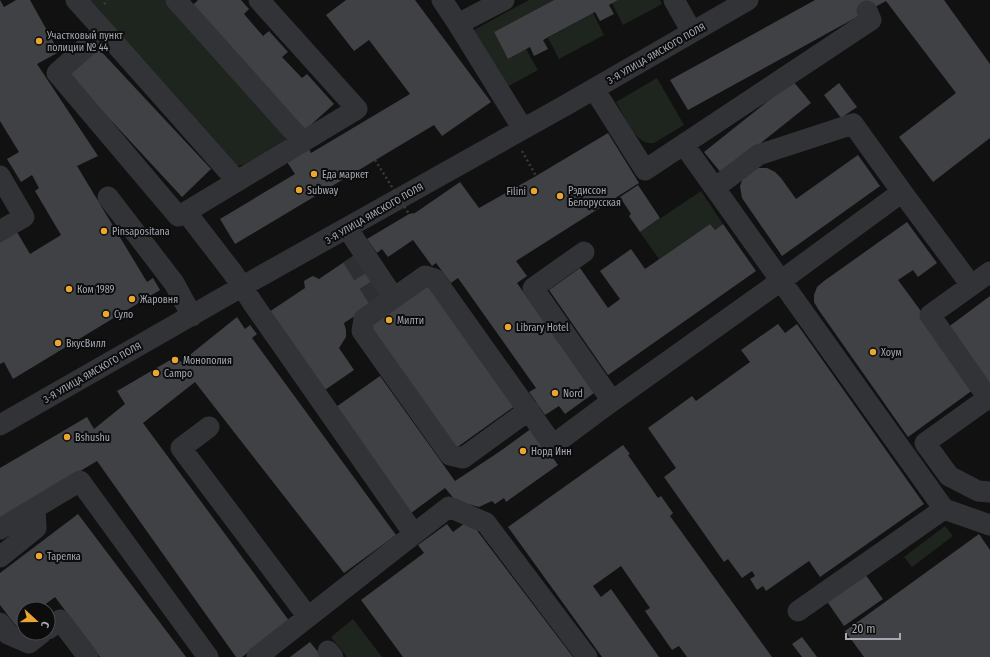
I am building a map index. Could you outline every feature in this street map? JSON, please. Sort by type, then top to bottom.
[{"type":"street","points":[[76,0],[237,181]]},
{"type":"street","points":[[177,0],[303,142]]},
{"type":"street","points":[[104,32],[57,73],[178,216],[357,109],[259,0]]},
{"type":"street","points":[[442,0],[458,24],[521,138]]},
{"type":"street","points":[[458,24],[504,0]]},
{"type":"street","points":[[674,0],[692,32]]},
{"type":"street","name":"3-Я УЛИЦА ЯМСКОГО ПОЛЯ","points":[[2,420],[342,232],[521,138],[594,89],[748,0]]},
{"type":"street","points":[[594,89],[644,170],[871,20],[867,11]]},
{"type":"street","points":[[715,188],[758,155],[853,124],[972,285]]},
{"type":"street","points":[[684,145],[782,280],[944,509],[990,525]]},
{"type":"street","points":[[0,176],[24,217],[0,231]]},
{"type":"street","points":[[529,410],[463,458],[450,455],[362,331],[364,319],[425,276],[435,279],[529,410],[553,446],[612,401],[782,280],[902,192]]},
{"type":"street","points":[[108,197],[174,283],[192,316]]},
{"type":"street","points":[[186,212],[243,286],[254,305],[414,534]]},
{"type":"street","points":[[342,232],[352,258]]},
{"type":"street","points":[[342,232],[395,297]]},
{"type":"street","points":[[584,252],[533,288],[612,401]]},
{"type":"street","points":[[990,272],[930,315],[989,399],[925,443],[949,476],[978,491],[990,492]]},
{"type":"street","points":[[209,427],[181,448],[308,617]]},
{"type":"street","points":[[0,529],[80,481],[208,657]]},
{"type":"street","points":[[257,657],[449,507],[486,523],[587,657]]},
{"type":"street","points":[[0,557],[36,528],[35,508]]},
{"type":"street","points":[[798,611],[944,509]]},
{"type":"street","points":[[56,623],[60,620],[88,657]]},
{"type":"street","points":[[0,623],[8,634],[16,638]]},
{"type":"path","points":[[521,138],[536,176]]},
{"type":"path","points":[[375,160],[409,214]]},
{"type":"shaded area","points":[[83,0],[171,0],[287,139],[245,164],[238,166],[234,165]]},
{"type":"shaded area","points":[[529,0],[554,0],[494,32],[508,59],[526,49],[538,70],[505,88],[474,30]]},
{"type":"shaded area","points":[[618,0],[660,0],[662,4],[623,25],[612,3]]},
{"type":"shaded area","points":[[593,13],[604,35],[559,59],[548,38]]},
{"type":"shaded area","points":[[657,78],[684,125],[654,143],[648,143],[642,140],[631,129],[616,102]]},
{"type":"shaded area","points":[[701,191],[723,224],[715,230],[710,224],[659,259],[640,232]]},
{"type":"shaded area","points":[[945,526],[953,536],[912,567],[904,557]]},
{"type":"shaded area","points":[[353,619],[382,657],[347,657],[331,637]]},
{"type":"building","points":[[0,0],[4,7],[16,0],[30,0],[59,52],[37,64],[98,156],[77,166],[147,282],[153,278],[160,290],[13,379],[4,362],[0,364],[0,242],[17,232],[30,254],[61,235],[35,191],[39,188],[32,175],[21,182],[7,159],[19,152],[0,121]]},
{"type":"building","points":[[198,0],[241,0],[249,9],[244,14],[263,36],[269,31],[288,52],[282,57],[302,78],[307,74],[334,104],[304,131],[192,6]]},
{"type":"building","points":[[346,0],[415,0],[491,102],[442,136],[434,125],[235,244],[220,219],[295,174],[287,162],[309,149],[311,153],[410,94],[369,40],[354,51],[326,15]]},
{"type":"building","points":[[554,0],[618,0],[609,5],[614,14],[600,21],[595,12],[543,40],[548,49],[534,56],[530,47],[508,59],[494,32]]},
{"type":"building","points":[[815,0],[944,0],[990,64],[990,138],[933,182],[899,137],[956,93],[886,1],[688,110],[670,80]]},
{"type":"building","points":[[97,47],[211,169],[182,197],[68,74]]},
{"type":"building","points":[[793,81],[811,103],[722,174],[704,152]]},
{"type":"building","points":[[839,83],[857,107],[841,118],[824,95]]},
{"type":"building","points":[[608,133],[639,183],[516,261],[527,276],[517,283],[594,393],[565,414],[559,406],[545,415],[529,392],[536,388],[458,278],[451,283],[436,263],[432,266],[413,240],[388,257],[382,249],[377,253],[367,239],[409,214],[415,213],[460,182],[479,208]]},
{"type":"building","points":[[858,155],[880,186],[782,256],[742,198],[740,186],[743,178],[758,168],[767,168],[775,172],[781,178],[796,199]]},
{"type":"building","points":[[638,185],[660,218],[640,232],[629,216],[631,214],[620,197]]},
{"type":"building","name":"Хоум","points":[[907,222],[937,263],[918,277],[913,270],[898,280],[977,387],[908,437],[814,302],[814,295],[817,287]]},
{"type":"building","points":[[710,224],[715,230],[723,224],[756,271],[608,375],[549,290],[580,268],[608,308],[620,299],[600,271],[631,249],[645,269]]},
{"type":"building","points":[[356,254],[384,297],[344,323],[346,337],[339,348],[354,370],[322,392],[269,312],[305,288],[304,281],[313,276],[319,279]]},
{"type":"building","points":[[427,283],[515,406],[456,448],[368,325]]},
{"type":"building","points":[[990,296],[990,388],[947,328]]},
{"type":"building","points":[[237,317],[245,329],[250,325],[257,334],[252,338],[396,535],[344,573],[195,382],[143,423],[290,622],[242,657],[236,657],[97,461],[0,519],[0,468],[87,417],[94,429],[125,404],[117,391],[177,356],[181,362]]},
{"type":"building","points":[[778,324],[785,333],[797,324],[924,504],[820,577],[809,561],[766,591],[763,586],[757,590],[750,579],[755,576],[752,571],[742,578],[728,559],[724,562],[664,477],[676,468],[648,428],[692,396],[696,401],[750,362],[741,350]]},
{"type":"building","points":[[380,376],[455,481],[532,428],[558,465],[506,502],[504,498],[495,504],[492,501],[479,507],[456,501],[445,488],[411,513],[336,407]]},
{"type":"building","points":[[623,445],[630,454],[628,455],[658,498],[661,496],[673,513],[670,516],[772,657],[687,657],[679,646],[672,650],[645,611],[650,608],[621,566],[593,586],[601,597],[611,589],[659,657],[602,657],[508,527]]},
{"type":"building","points":[[78,514],[186,657],[100,657],[55,597],[50,601],[16,601],[16,626],[0,605],[0,573]]},
{"type":"building","points":[[469,520],[573,657],[403,657],[361,600],[424,553],[418,545],[447,524],[453,532]]},
{"type":"building","points":[[979,534],[990,550],[990,657],[864,657],[845,631]]},
{"type":"building","points":[[865,574],[883,599],[844,626],[826,600]]},
{"type":"building","points":[[802,637],[817,657],[802,657],[792,644]]},
{"type":"building","points":[[310,642],[322,657],[290,657]]},
{"type":"tunnel","points":[[352,257],[379,300]]},
{"type":"place","name":"Участковый пункт полиции № 44","points":[[39,41]]},
{"type":"place","name":"Еда маркет","points":[[314,174]]},
{"type":"place","name":"Subway","points":[[299,190]]},
{"type":"place","name":"Filini","points":[[534,191]]},
{"type":"place","name":"Рэдиссон Белорусская","points":[[560,196]]},
{"type":"place","name":"Pinsapositana","points":[[104,231]]},
{"type":"place","name":"Ком 1989","points":[[69,289]]},
{"type":"place","name":"Жаровня","points":[[132,299]]},
{"type":"place","name":"Суло","points":[[106,314]]},
{"type":"place","name":"Милти","points":[[389,320]]},
{"type":"place","name":"Library Hotel","points":[[508,327]]},
{"type":"place","name":"ВкусВилл","points":[[58,343]]},
{"type":"place","name":"Хоум","points":[[873,352]]},
{"type":"place","name":"Монополия","points":[[175,360]]},
{"type":"place","name":"Campo","points":[[156,373]]},
{"type":"place","name":"Nord","points":[[555,393]]},
{"type":"place","name":"Bshushu","points":[[67,437]]},
{"type":"place","name":"Норд Инн","points":[[523,451]]},
{"type":"place","name":"Тарелка","points":[[39,556]]}]
